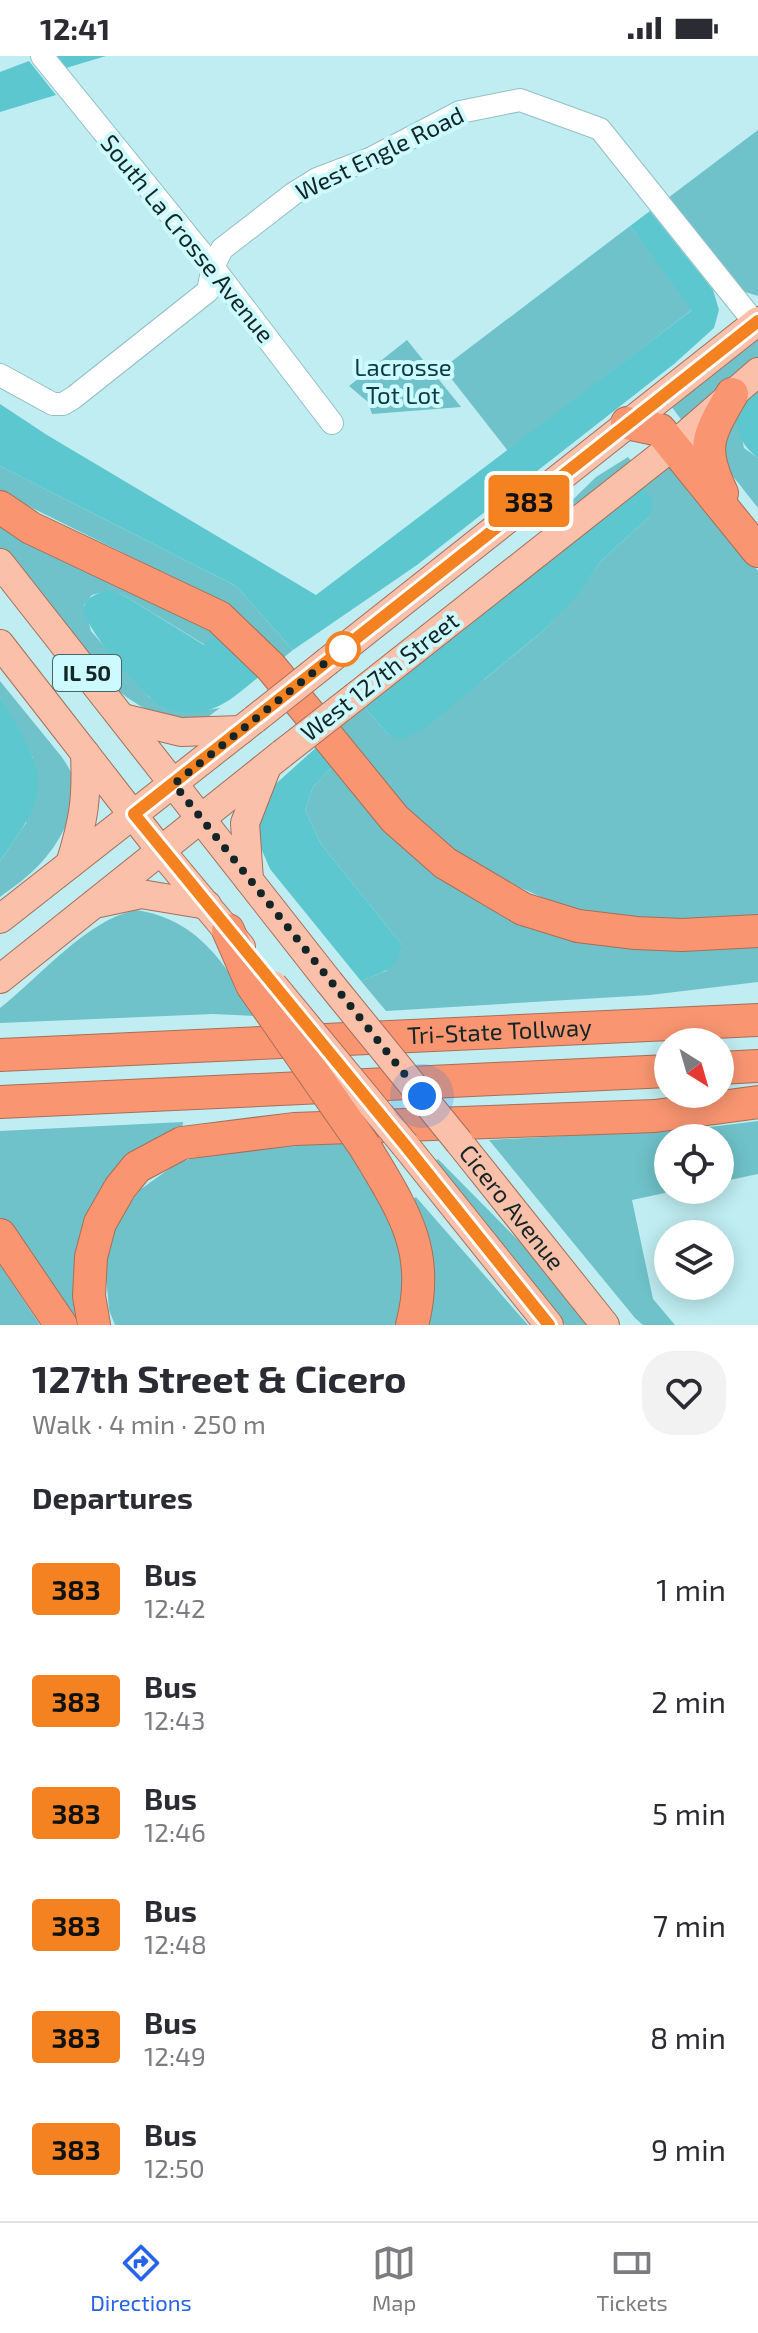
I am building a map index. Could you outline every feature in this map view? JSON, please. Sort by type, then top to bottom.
[{"type":"highway","points":[[732,394],[707,445],[714,477],[735,522]]},
{"type":"highway","points":[[627,423],[660,430],[758,551]]},
{"type":"highway","points":[[0,507],[31,528],[219,617],[271,667],[395,819],[445,863],[523,909],[578,926],[636,933],[682,935],[758,931]]},
{"type":"highway","points":[[228,930],[407,1218],[420,1276],[412,1325]]},
{"type":"highway","name":"Tri-State Tollway","points":[[0,1055],[758,1020]]},
{"type":"highway","points":[[734,1067],[758,1066]]},
{"type":"highway","name":"Tri-State Tollway","points":[[0,1102],[654,1072]]},
{"type":"highway","points":[[94,1325],[89,1283],[91,1257],[100,1223],[120,1188],[137,1167],[182,1143],[294,1129],[655,1116],[758,1102]]},
{"type":"highway","points":[[0,1235],[61,1325]]},
{"type":"main road","name":"West 127th Street","points":[[0,919],[757,322]]},
{"type":"main road","name":"West 127th Street","points":[[0,979],[674,445],[758,372]]},
{"type":"main road","name":"Cicero Avenue","points":[[0,563],[329,982],[605,1325]]},
{"type":"main road","name":"IL 50","points":[[0,644],[161,851],[228,930]]},
{"type":"main road","points":[[123,718],[181,732],[248,724]]},
{"type":"main road","points":[[70,864],[84,821],[87,794],[85,753]]},
{"type":"main road","points":[[249,880],[245,823],[275,760]]},
{"type":"main road","points":[[94,904],[141,894],[207,905]]},
{"type":"main road","name":"Cicero Avenue","points":[[263,985],[405,1145],[549,1325]]},
{"type":"street","name":"South La Crosse Avenue","points":[[42,56],[213,267],[332,423]]},
{"type":"street","name":"West Engle Road","points":[[0,375],[53,404],[63,404],[208,291],[213,267],[222,249],[293,194],[317,179],[372,158],[460,112],[520,100],[600,129],[757,322]]},
{"type":"green space","points":[[758,130],[758,296],[742,291],[668,198]]},
{"type":"green space","points":[[630,226],[693,309],[508,451],[443,368]]},
{"type":"green space","points":[[758,337],[758,362],[683,422],[671,406]]},
{"type":"green space","name":"Lacrosse Tot Lot","points":[[407,340],[461,407],[372,414],[368,402],[349,386]]},
{"type":"green space","points":[[736,408],[744,448],[758,458],[758,508],[717,456]]},
{"type":"green space","points":[[628,457],[632,462],[549,528],[547,525],[596,477]]},
{"type":"green space","points":[[665,463],[684,478],[758,571],[758,918],[683,921],[616,917],[550,900],[517,886],[452,850],[421,827],[339,728],[364,707],[389,735],[485,679],[543,631],[577,595],[601,561],[649,517],[640,485]]},
{"type":"green space","points":[[0,466],[236,586],[293,650],[283,658],[249,624],[210,596],[0,492]]},
{"type":"green space","points":[[0,520],[190,613],[264,672],[205,645],[125,596],[107,591],[92,595],[84,605],[91,631],[149,697],[164,708],[200,711],[220,708],[204,719],[187,722],[165,717],[132,701],[115,688],[0,550]]},
{"type":"green space","points":[[0,681],[70,769],[75,795],[69,818],[50,852],[23,880],[0,897],[0,861],[26,823],[33,758],[0,697]]},
{"type":"green space","points":[[334,765],[489,902],[758,942],[758,982],[650,995],[386,1011],[361,981],[386,971],[402,945],[321,844],[305,810],[313,787]]},
{"type":"green space","points":[[136,910],[159,915],[194,934],[222,963],[258,1016],[213,1014],[0,1023],[0,1008],[64,951],[99,925]]},
{"type":"green space","points":[[758,1121],[758,1174],[734,1179],[734,1124]]},
{"type":"green space","points":[[183,1122],[182,1130],[117,1173],[85,1325],[73,1325],[0,1219],[0,1131]]},
{"type":"green space","points":[[654,1131],[654,1195],[632,1200],[653,1299],[675,1325],[643,1325],[635,1318],[489,1140]]},
{"type":"green space","points":[[343,1140],[360,1160],[407,1254],[406,1298],[396,1325],[115,1325],[109,1310],[105,1263],[117,1219],[141,1189],[176,1164],[203,1154]]},
{"type":"green space","points":[[438,1159],[575,1298],[596,1325],[565,1325],[435,1161]]},
{"type":"green space","points":[[416,1197],[528,1325],[424,1325],[433,1276],[430,1246],[413,1199]]},
{"type":"green space","points":[[0,1265],[40,1325],[0,1325]]},
{"type":"shaded area","points":[[56,56],[106,56],[66,68]]},
{"type":"shaded area","points":[[29,61],[56,95],[0,112],[0,72]]},
{"type":"shaded area","points":[[650,211],[713,290],[719,310],[714,328],[674,364],[417,565],[293,650],[236,586],[0,466],[0,404],[316,595],[692,310],[630,226]]},
{"type":"shaded area","points":[[758,391],[758,458],[743,442],[738,430],[736,408]]},
{"type":"shaded area","points":[[640,485],[653,501],[649,517],[601,561],[577,596],[543,631],[425,728],[401,740],[389,735],[364,707]]},
{"type":"shaded area","points":[[107,590],[125,596],[204,645],[214,636],[261,675],[215,708],[193,713],[162,707],[142,690],[92,629],[84,607],[92,596]]},
{"type":"shaded area","points":[[0,697],[26,742],[36,767],[38,789],[23,827],[0,861]]},
{"type":"shaded area","points":[[319,745],[334,765],[313,787],[305,810],[321,844],[402,945],[393,965],[361,981],[270,869],[258,841],[259,814],[270,789]]},
{"type":"bus line","name":"383","points":[[549,1325],[134,814],[758,321]]},
{"type":"route","points":[[343,649],[350,643],[174,784],[422,1096]]}]
